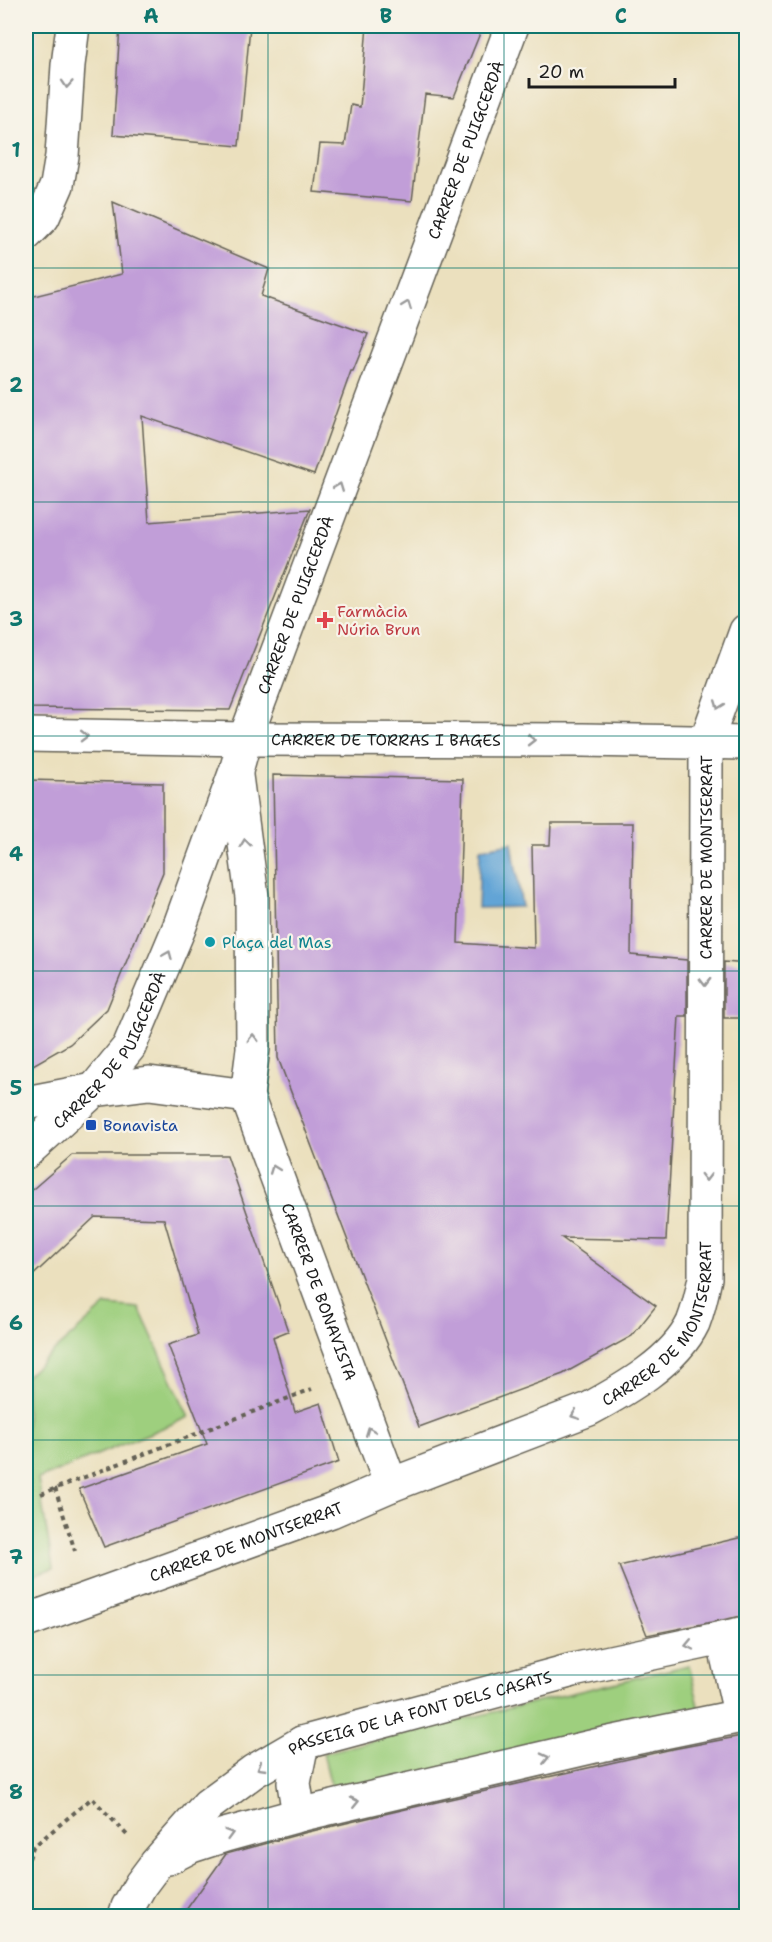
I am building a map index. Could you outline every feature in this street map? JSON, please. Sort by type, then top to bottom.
[{"type":"street","points":[[26,234],[43,217],[57,185],[62,156],[73,26]]},
{"type":"street","name":"CARRER DE PUIGCERDÀ","points":[[26,1152],[94,1090],[129,1047],[179,928],[236,771],[245,739],[512,26]]},
{"type":"street","name":"CARRER DE MONTSERRAT","points":[[26,1621],[331,1511],[391,1485],[589,1409],[655,1367],[676,1347],[692,1325],[705,1278],[705,742],[747,631]]},
{"type":"street","name":"CARRER DE TORRAS I BAGES","points":[[26,735],[747,743]]},
{"type":"street","points":[[26,1103],[94,1090],[149,1083],[247,1096],[253,1049],[252,897],[236,771]]},
{"type":"street","name":"CARRER DE BONAVISTA","points":[[247,1096],[391,1485]]},
{"type":"street","name":"PASSEIG DE LA FONT DELS CASATS","points":[[125,1917],[141,1884],[156,1864],[208,1805],[254,1771],[302,1743],[573,1670],[735,1635],[744,1716],[595,1746],[298,1815],[192,1846],[156,1864]]},
{"type":"street","points":[[298,1815],[294,1783],[302,1743]]},
{"type":"path","points":[[41,1494],[349,1374]]},
{"type":"path","points":[[55,1488],[75,1551]]},
{"type":"path","points":[[26,1867],[33,1847],[92,1798],[156,1864]]},
{"type":"shaded area","points":[[26,26],[37,26],[26,175]]},
{"type":"green space","points":[[106,1305],[139,1308],[189,1417],[38,1479],[53,1568],[26,1578],[26,1376]]},
{"type":"green space","points":[[689,1665],[700,1710],[334,1798],[323,1753]]},
{"type":"water","points":[[512,843],[522,907],[478,908],[480,849]]},
{"type":"building","points":[[120,26],[250,26],[239,146],[113,135]]},
{"type":"building","points":[[367,26],[483,26],[454,97],[425,94],[412,201],[314,192],[320,144],[345,145],[351,105],[360,107]]},
{"type":"building","points":[[113,202],[269,269],[261,296],[368,334],[353,371],[351,371],[314,475],[142,416],[149,522],[310,509],[230,710],[26,708],[26,298],[122,274]]},
{"type":"building","points":[[273,775],[463,779],[458,943],[534,948],[532,845],[550,845],[551,823],[633,823],[631,955],[687,960],[687,1016],[679,1016],[666,1240],[562,1238],[656,1306],[632,1336],[563,1374],[419,1427],[278,1058]]},
{"type":"building","points":[[26,780],[163,783],[163,872],[107,1009],[70,1044],[26,1069]]},
{"type":"building","points":[[724,962],[747,964],[747,1018],[724,1018]]},
{"type":"building","points":[[72,1155],[227,1155],[288,1331],[273,1337],[295,1412],[321,1403],[339,1462],[104,1547],[79,1489],[207,1444],[168,1345],[198,1335],[164,1219],[95,1217],[26,1282],[26,1195]]},
{"type":"building","points":[[747,1536],[747,1615],[647,1635],[619,1566]]},
{"type":"building","points":[[747,1735],[747,1917],[181,1917],[226,1854],[406,1809],[668,1750]]},
{"type":"place","name":"Farmàcia Núria Brun","points":[[325,620]]},
{"type":"place","name":"Plaça del Mas","points":[[210,942]]},
{"type":"place","name":"Bonavista","points":[[91,1125]]}]
